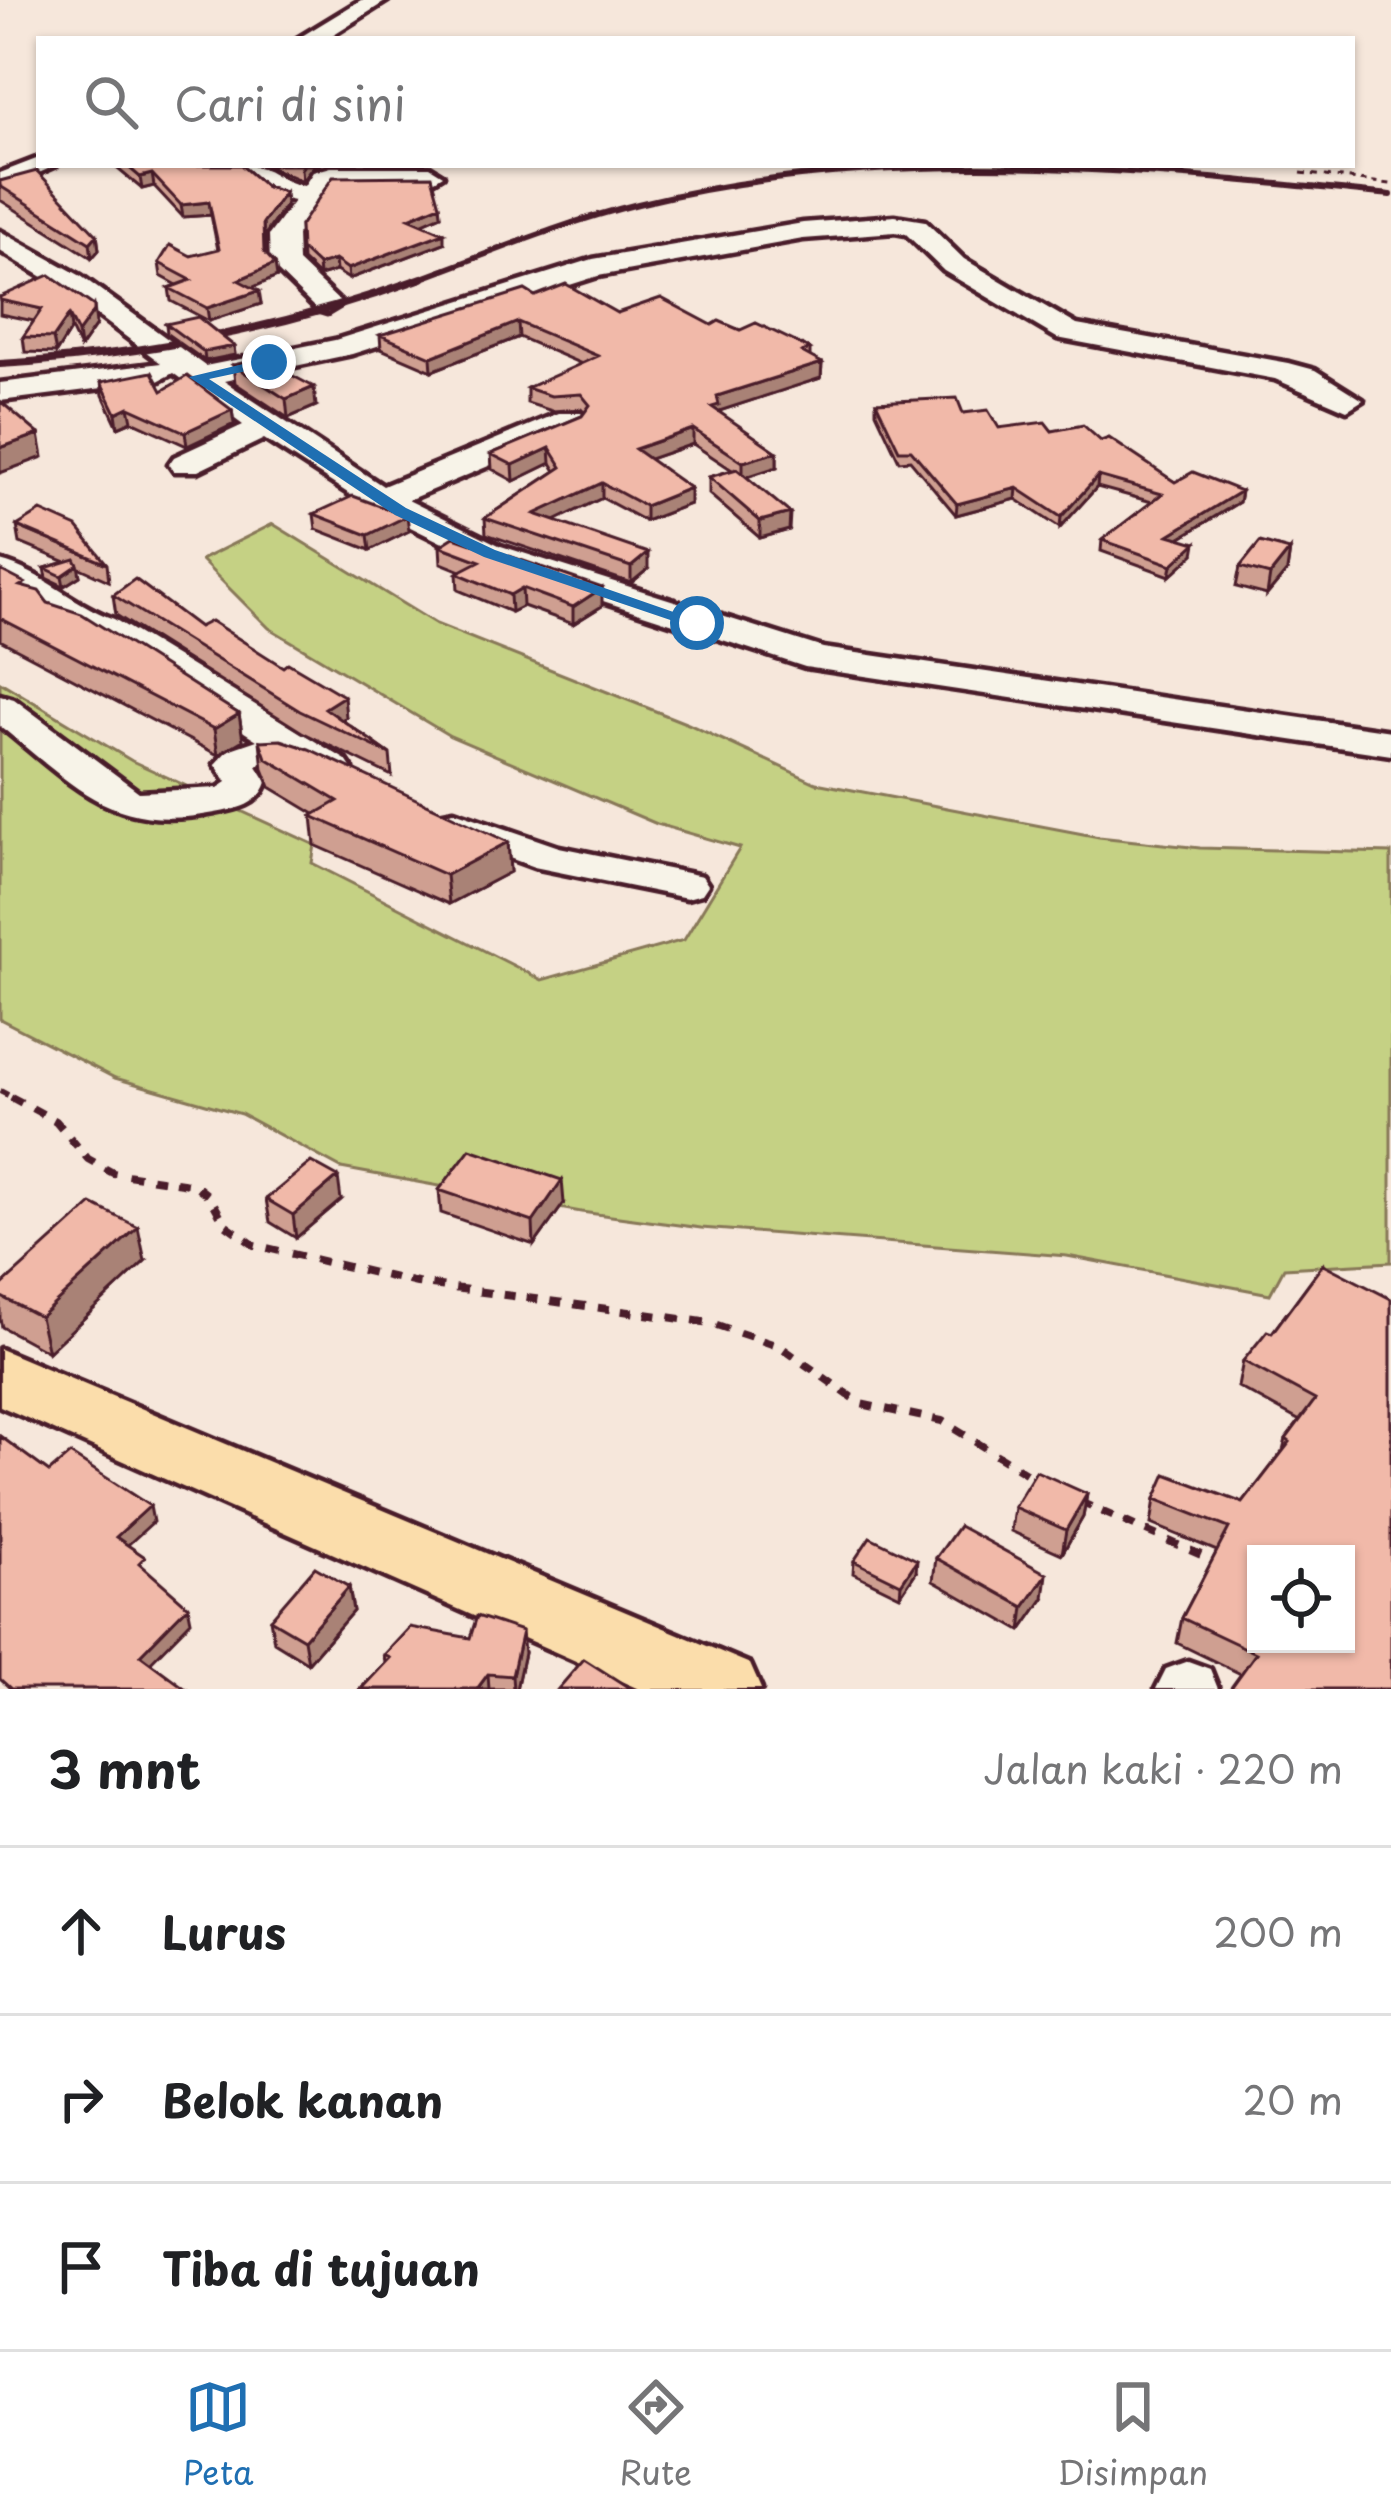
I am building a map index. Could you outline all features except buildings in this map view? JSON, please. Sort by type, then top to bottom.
[{"type":"main road","points":[[0,1376],[722,1689]]},
{"type":"street","points":[[314,36],[377,0]]},
{"type":"street","points":[[0,182],[36,168]]},
{"type":"street","points":[[251,168],[280,190],[312,196]]},
{"type":"street","points":[[327,304],[284,264],[283,235],[322,178],[430,175]]},
{"type":"street","points":[[0,392],[190,372],[341,348],[593,268],[803,231],[896,224],[915,227],[954,265],[1068,332],[1278,370],[1304,377],[1347,400]]},
{"type":"street","points":[[0,239],[70,282],[266,426],[380,499],[489,554],[818,659],[1391,743]]},
{"type":"street","points":[[380,499],[570,421]]},
{"type":"street","points":[[186,464],[266,426]]},
{"type":"street","points":[[0,572],[47,601],[60,603],[67,615],[101,627],[309,757],[365,784]]},
{"type":"street","points":[[0,706],[101,787],[131,804],[192,805],[230,798],[246,788],[235,764],[244,755],[277,752],[309,757]]},
{"type":"street","points":[[412,805],[549,858],[687,885]]},
{"type":"path","points":[[1301,173],[1391,184]]},
{"type":"path","points":[[0,1090],[56,1120],[88,1159],[113,1173],[195,1185],[237,1235],[254,1244],[416,1282],[727,1328],[781,1347],[861,1404],[942,1421],[1046,1485]]},
{"type":"path","points":[[1065,1496],[1233,1569]]},
{"type":"green space","points":[[273,524],[436,624],[688,724],[816,783],[1099,837],[1200,848],[1391,853],[1391,1262],[1284,1268],[1270,1294],[1067,1256],[701,1228],[581,1212],[341,1168],[241,1114],[115,1078],[0,1019],[0,682],[132,761],[315,845],[312,863],[542,980],[684,940],[740,848],[657,824],[450,736],[269,628],[201,560]]},
{"type":"railway","points":[[414,281],[638,204],[731,185],[919,168]]},
{"type":"railway","points":[[1038,168],[1203,177],[1391,195]]},
{"type":"railway","points":[[0,364],[108,354],[214,336],[319,311],[422,278]]},
{"type":"route","points":[[269,362],[196,377],[401,512],[489,554],[697,623]]}]
